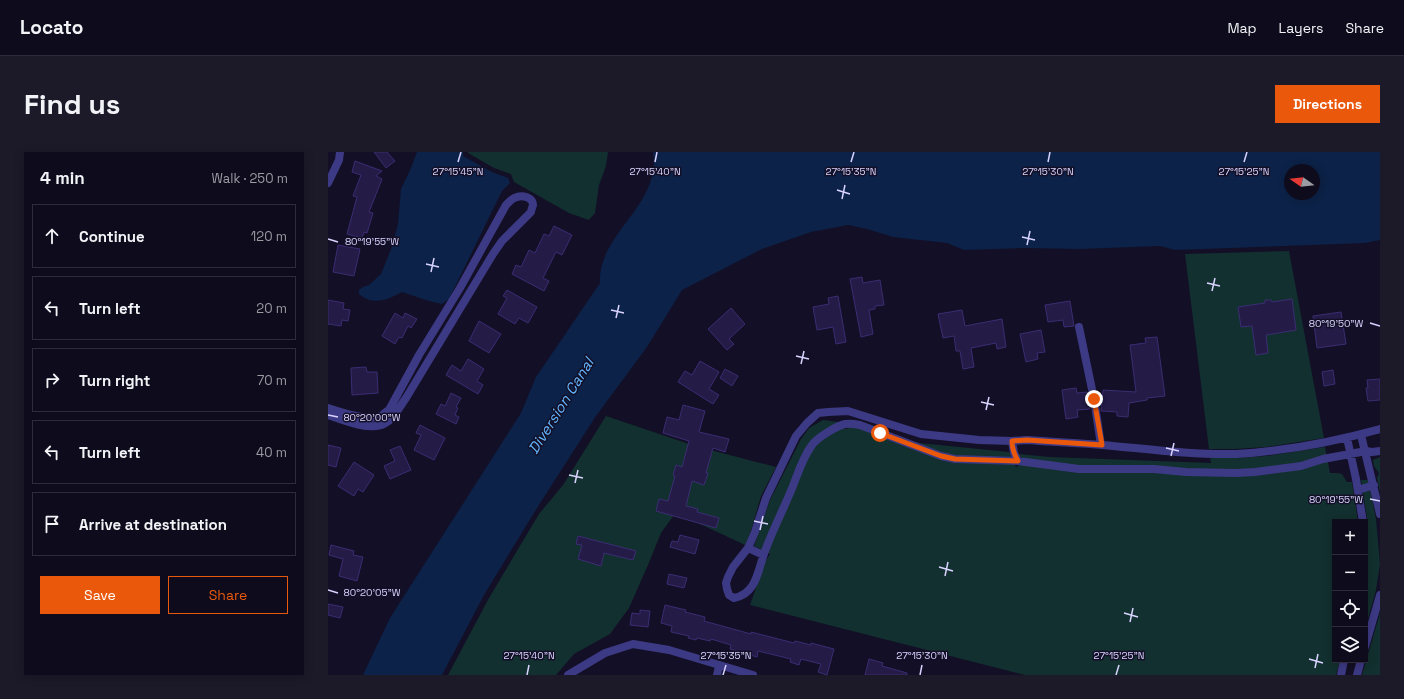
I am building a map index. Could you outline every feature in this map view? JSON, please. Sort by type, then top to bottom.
[{"type":"street","points":[[329,178],[339,160],[340,152]]},
{"type":"street","points":[[330,412],[356,424],[374,427],[384,424],[389,414],[419,355],[438,327],[506,205],[511,199],[517,197],[527,197],[533,205],[531,212],[502,241],[406,398],[389,414]]},
{"type":"street","points":[[476,261],[485,267]]},
{"type":"street","points":[[438,327],[446,332]]},
{"type":"street","points":[[1079,327],[1102,445]]},
{"type":"street","points":[[842,411],[843,424]]},
{"type":"street","points":[[1380,430],[1347,438],[1266,452],[1234,454],[1164,452],[1102,445],[1027,440],[1012,441],[921,434],[857,414],[842,411],[818,413],[806,423],[796,436],[766,498],[748,548],[733,567],[728,577],[726,584],[727,589],[729,596],[734,598],[743,596],[753,585],[764,555],[812,444],[820,437],[843,424],[860,425],[941,456],[955,459],[1018,461],[1079,469],[1154,469],[1186,472],[1236,473],[1294,467],[1311,464],[1323,459],[1366,451],[1380,451]]},
{"type":"street","points":[[1361,435],[1380,514]]},
{"type":"street","points":[[1347,438],[1363,519]]},
{"type":"street","points":[[1012,441],[1014,453],[1018,461]]},
{"type":"street","points":[[1358,490],[1374,485]]},
{"type":"street","points":[[748,548],[764,555]]},
{"type":"street","points":[[1368,637],[1380,595]]},
{"type":"street","points":[[568,675],[605,653],[633,644],[669,650],[753,675]]},
{"type":"street","points":[[1341,675],[1343,663]]},
{"type":"street","points":[[1357,675],[1360,663]]},
{"type":"street","points":[[717,675],[719,666]]},
{"type":"green space","points":[[468,152],[608,152],[606,166],[599,185],[595,213],[589,220],[569,213],[514,182],[511,174],[494,168]]},
{"type":"green space","points":[[1289,251],[1324,438],[1266,447],[1209,449],[1185,254]]},
{"type":"green space","points":[[606,416],[695,446],[776,467],[761,496],[751,531],[745,545],[683,516],[682,504],[661,533],[629,608],[610,634],[574,654],[556,675],[448,675],[489,598],[539,514],[563,485]]},
{"type":"green space","points":[[823,420],[838,422],[838,428],[847,429],[848,425],[919,443],[1009,452],[1016,467],[1024,463],[1019,454],[1049,457],[1211,463],[1210,457],[1235,458],[1267,456],[1325,447],[1330,473],[1342,474],[1347,482],[1352,482],[1358,519],[1332,519],[1332,663],[1339,663],[1336,675],[1025,675],[750,605],[765,562],[770,554],[754,546],[770,500],[801,439],[809,428]]},
{"type":"green space","points":[[1380,457],[1380,492],[1377,478],[1379,473],[1374,466],[1373,460]]},
{"type":"green space","points":[[1361,480],[1368,480],[1376,519],[1380,564],[1376,590],[1368,619],[1368,519]]},
{"type":"green space","points":[[1380,613],[1380,675],[1362,675],[1365,663],[1368,663],[1368,654]]},
{"type":"water","points":[[417,152],[463,152],[463,156],[492,172],[508,178],[510,183],[502,191],[449,299],[442,304],[402,292],[386,299],[375,301],[369,300],[359,294],[359,290],[369,285],[381,274],[391,249],[398,224],[401,189]]},
{"type":"water","name":"Diversion Canal","points":[[653,152],[1380,152],[1380,240],[1365,243],[1175,250],[1160,246],[1079,249],[1026,248],[964,250],[947,243],[893,237],[848,225],[811,232],[762,249],[682,290],[647,347],[596,416],[537,508],[484,595],[442,675],[363,675],[390,618],[521,413],[536,377],[600,283],[602,265],[608,249],[639,204],[648,188],[653,171]]},
{"type":"building","points":[[374,152],[387,152],[395,161],[386,168]]},
{"type":"building","points":[[355,161],[382,171],[376,176],[382,179],[369,212],[373,213],[367,233],[364,232],[362,238],[347,234],[357,197],[353,196],[361,175],[352,172]]},
{"type":"building","points":[[554,226],[572,235],[562,255],[556,252],[543,278],[549,281],[544,291],[512,274],[516,265],[521,267],[529,250],[535,253],[544,234],[549,236]]},
{"type":"building","points":[[338,245],[360,249],[354,276],[333,272]]},
{"type":"building","points":[[862,277],[863,283],[880,280],[884,305],[875,306],[875,309],[869,310],[873,334],[861,337],[850,279]]},
{"type":"building","points":[[507,290],[537,307],[528,323],[519,318],[515,324],[498,314],[507,298],[503,296]]},
{"type":"building","points":[[838,296],[846,342],[836,344],[833,327],[817,330],[813,307],[829,304],[828,298]]},
{"type":"building","points":[[1292,299],[1296,330],[1266,335],[1268,353],[1256,355],[1252,326],[1241,327],[1238,307],[1265,303],[1265,300],[1271,300],[1272,302]]},
{"type":"building","points":[[328,300],[344,303],[343,309],[350,310],[348,321],[342,320],[341,326],[328,324]]},
{"type":"building","points":[[1070,301],[1074,326],[1064,327],[1063,320],[1048,322],[1045,305]]},
{"type":"building","points":[[731,308],[745,324],[729,339],[734,344],[727,350],[708,329]]},
{"type":"building","points":[[962,310],[965,326],[1002,319],[1006,347],[997,349],[996,343],[971,348],[974,367],[963,369],[960,351],[956,351],[954,336],[943,338],[938,314]]},
{"type":"building","points":[[1341,312],[1346,344],[1317,348],[1313,316]]},
{"type":"building","points":[[395,313],[403,318],[405,313],[417,319],[411,328],[408,326],[402,338],[399,337],[395,344],[382,336]]},
{"type":"building","points":[[479,321],[501,334],[489,353],[469,341]]},
{"type":"building","points":[[1041,330],[1045,352],[1037,353],[1038,359],[1026,362],[1020,334]]},
{"type":"building","points":[[1157,337],[1165,396],[1147,398],[1147,400],[1129,403],[1128,417],[1117,416],[1117,412],[1101,411],[1103,390],[1136,392],[1130,345],[1146,343],[1145,338]]},
{"type":"building","points":[[468,359],[484,369],[477,381],[483,385],[478,394],[446,375],[452,365],[461,371]]},
{"type":"building","points":[[700,361],[719,372],[709,389],[719,395],[713,404],[678,382],[685,371],[692,375]]},
{"type":"building","points":[[366,367],[367,372],[377,372],[378,393],[352,395],[351,368]]},
{"type":"building","points":[[725,369],[738,376],[732,386],[720,378]]},
{"type":"building","points":[[1333,370],[1335,384],[1324,386],[1322,372]]},
{"type":"building","points":[[1380,379],[1380,400],[1368,401],[1366,388],[1368,388],[1367,380]]},
{"type":"building","points":[[1076,388],[1077,393],[1087,392],[1090,409],[1077,410],[1078,417],[1066,419],[1062,390]]},
{"type":"building","points":[[451,393],[461,398],[456,407],[458,408],[455,415],[459,417],[456,424],[436,414],[441,404],[445,406]]},
{"type":"building","points":[[683,405],[705,411],[699,432],[729,439],[725,452],[713,448],[704,485],[692,481],[686,506],[698,509],[697,512],[719,518],[716,528],[656,511],[659,499],[668,501],[675,476],[673,475],[676,465],[682,467],[689,441],[663,433],[667,417],[679,420]]},
{"type":"building","points":[[420,425],[445,438],[434,460],[414,450],[421,435],[416,433]]},
{"type":"building","points":[[328,445],[341,448],[336,467],[328,465]]},
{"type":"building","points":[[400,446],[411,470],[390,479],[384,466],[395,461],[390,450]]},
{"type":"building","points":[[354,462],[374,475],[363,492],[358,489],[354,496],[338,486]]},
{"type":"building","points":[[680,535],[699,540],[695,554],[670,547],[672,541],[678,542]]},
{"type":"building","points":[[578,536],[636,551],[633,560],[604,553],[601,566],[578,559],[582,545],[576,544]]},
{"type":"building","points":[[331,545],[354,551],[353,555],[363,557],[357,581],[339,576],[343,559],[329,555]]},
{"type":"building","points":[[669,574],[687,578],[684,588],[667,584]]},
{"type":"building","points":[[328,604],[343,607],[340,618],[328,615]]},
{"type":"building","points":[[665,605],[686,610],[685,612],[705,617],[704,621],[751,634],[751,632],[794,643],[795,641],[811,645],[811,643],[834,649],[827,675],[818,672],[821,664],[801,659],[799,665],[790,662],[791,659],[758,651],[757,657],[730,649],[731,645],[711,639],[710,641],[697,638],[696,640],[688,638],[689,636],[671,632],[672,626],[661,623]]},
{"type":"building","points":[[640,610],[650,611],[648,627],[630,625],[632,613],[640,614]]},
{"type":"building","points":[[869,659],[883,663],[882,666],[907,673],[907,675],[865,675]]},
{"type":"route","points":[[880,433],[926,451],[955,459],[995,459],[1018,461],[1014,453],[1012,441],[1027,440],[1102,445],[1094,399]]}]
